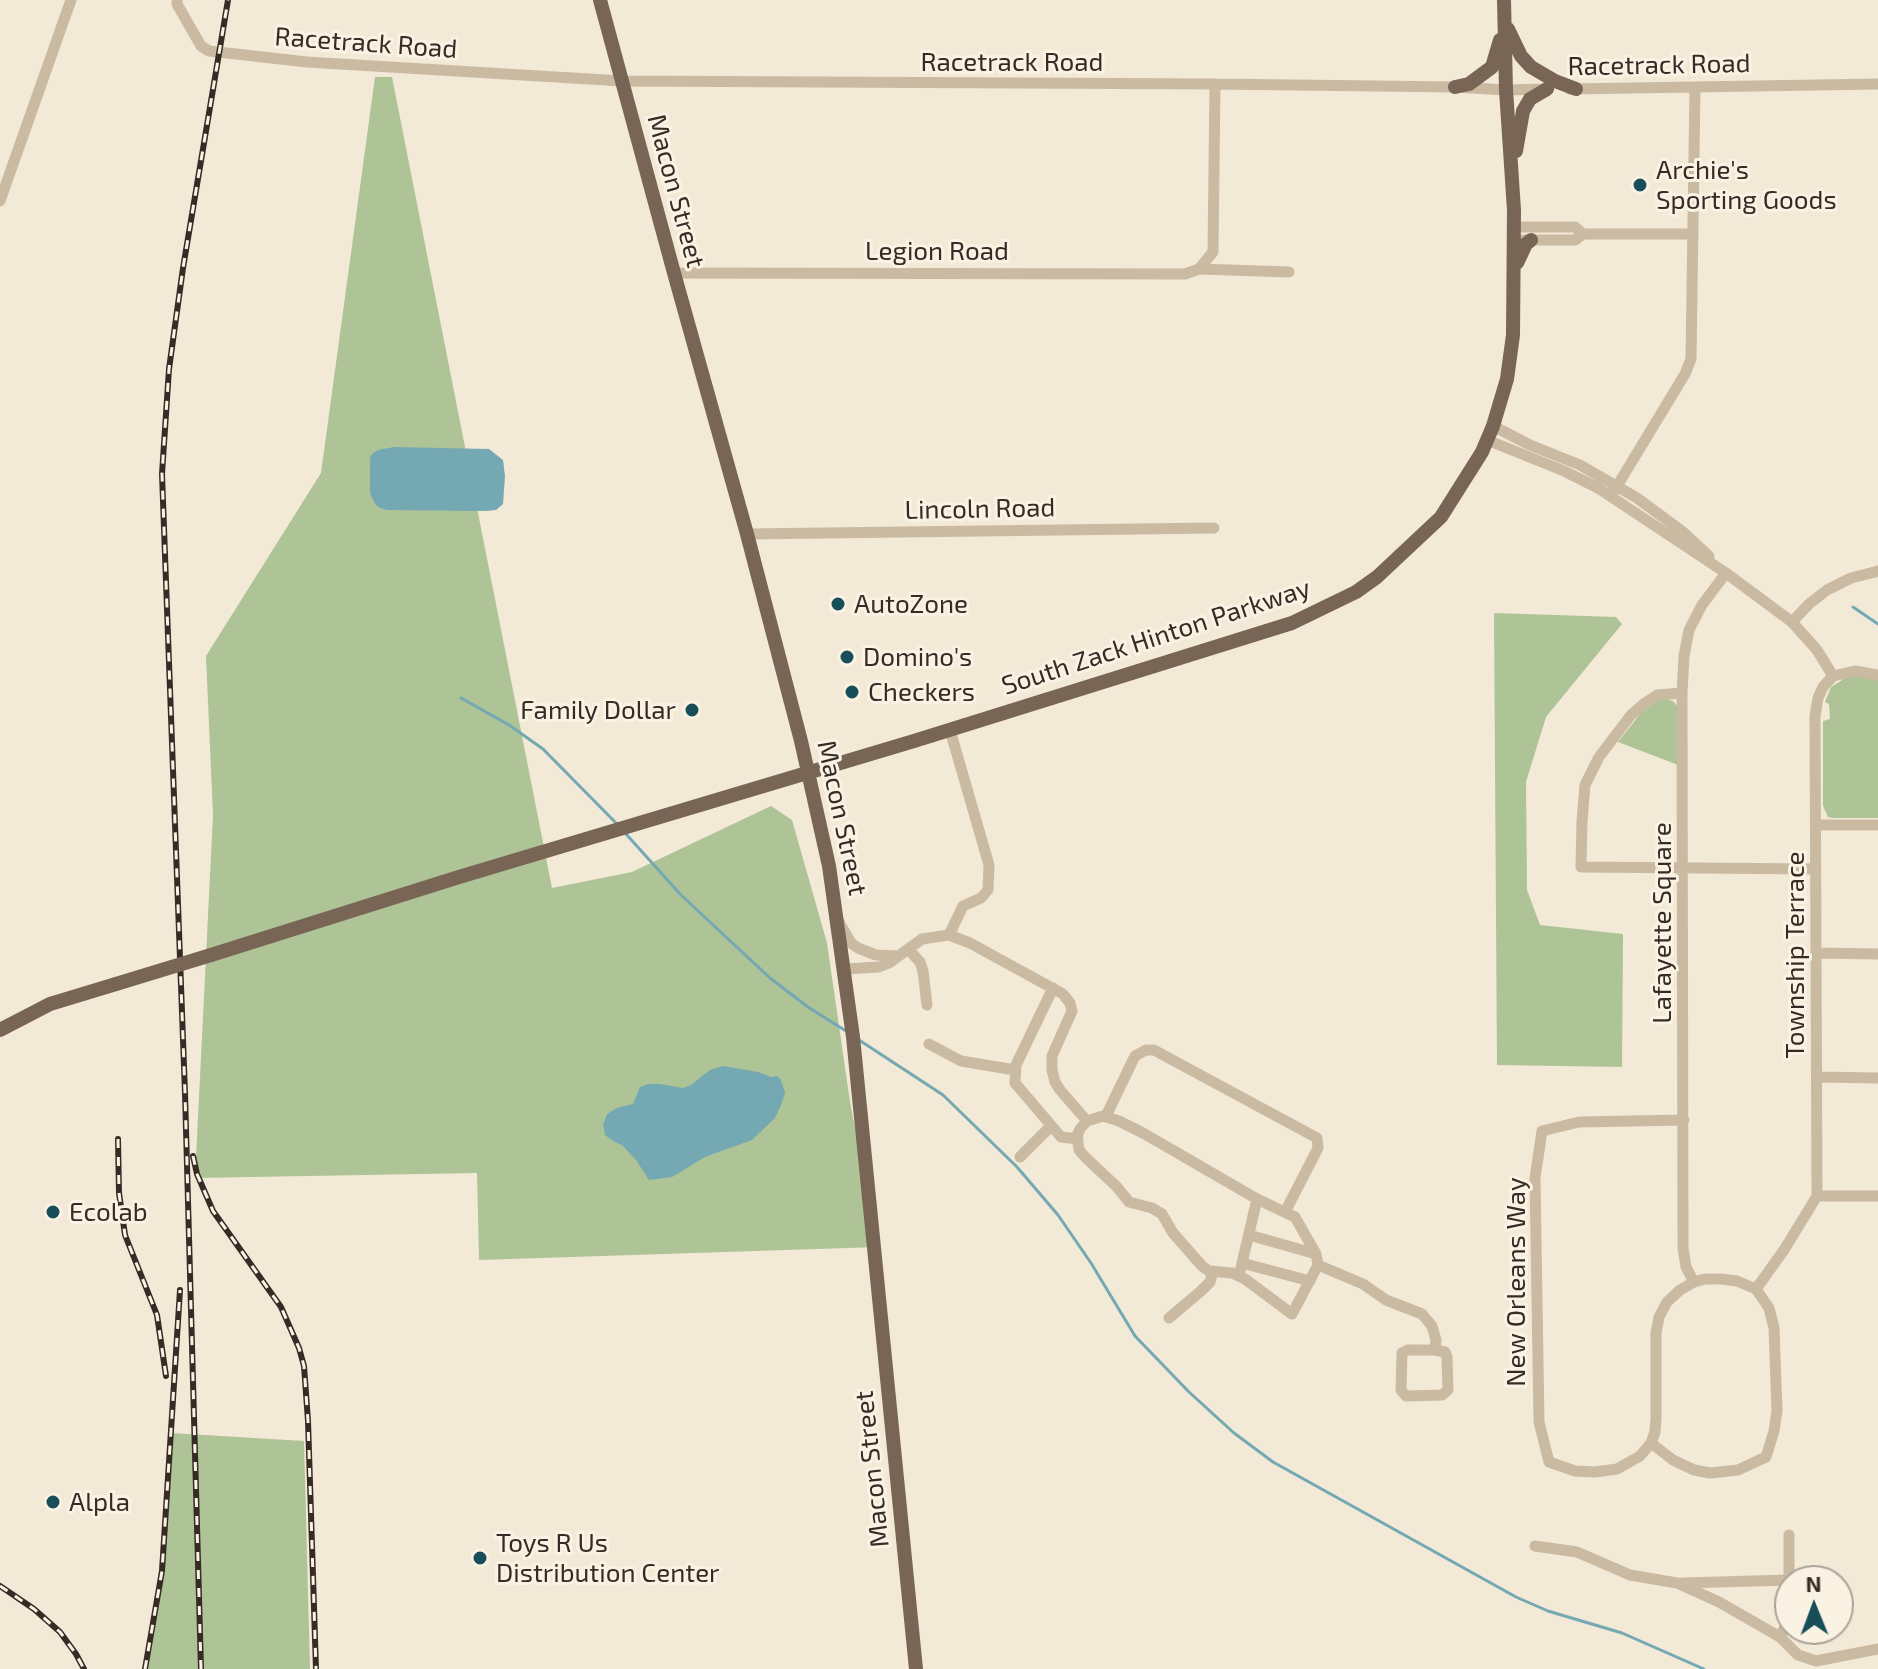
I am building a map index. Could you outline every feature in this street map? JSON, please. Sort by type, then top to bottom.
[{"type":"main road","name":"Macon Street","points":[[600,0],[747,534],[809,772],[829,866],[855,1052],[916,1669]]},
{"type":"main road","name":"South Zack Hinton Parkway","points":[[0,1030],[50,1004],[1292,623],[1356,592],[1400,558],[1441,517],[1490,433],[1507,379],[1513,335],[1514,275],[1504,0]]},
{"type":"main road","points":[[1455,87],[1469,84],[1492,67],[1504,20]]},
{"type":"main road","points":[[1504,20],[1512,41],[1531,67],[1576,89]]},
{"type":"main road","points":[[1512,175],[1523,111],[1530,99],[1547,89]]},
{"type":"main road","points":[[1514,275],[1519,256],[1531,240]]},
{"type":"street","points":[[0,201],[71,0]]},
{"type":"street","name":"Racetrack Road","points":[[177,0],[201,46],[209,51],[307,62],[622,81],[1215,84],[1506,90],[1878,84]]},
{"type":"street","points":[[1199,269],[1213,252],[1215,84]]},
{"type":"street","points":[[1614,491],[1691,359],[1695,87]]},
{"type":"street","points":[[1513,234],[1575,227],[1583,234]]},
{"type":"street","points":[[1513,234],[1531,240],[1575,240],[1583,234],[1693,234]]},
{"type":"street","name":"Legion Road","points":[[674,273],[1185,274],[1199,269],[1289,272]]},
{"type":"street","points":[[1490,433],[1580,465],[1614,491],[1637,498],[1683,532],[1726,573],[1792,622],[1817,650],[1833,676],[1855,671],[1878,675]]},
{"type":"street","name":"Lincoln Road","points":[[747,534],[1214,528]]},
{"type":"street","points":[[1792,622],[1827,590],[1851,578],[1878,571]]},
{"type":"street","name":"Lafayette Square","points":[[1694,1282],[1686,1267],[1683,1248],[1682,693],[1689,630],[1702,605],[1726,573]]},
{"type":"street","name":"Township Terrace","points":[[1817,1196],[1815,716],[1818,698],[1833,676]]},
{"type":"street","points":[[1682,693],[1657,695],[1645,703],[1631,715],[1599,757],[1585,785],[1581,867],[1816,869]]},
{"type":"street","points":[[949,935],[963,906],[981,898],[988,890],[989,865],[950,730]]},
{"type":"street","points":[[1816,825],[1878,825]]},
{"type":"street","points":[[839,922],[851,943],[858,948],[876,955],[903,952],[920,962],[927,1005]]},
{"type":"street","points":[[844,969],[879,967],[922,939],[949,935],[970,943],[1063,994],[1072,1011],[1052,1056],[1052,1070],[1060,1090],[1087,1121]]},
{"type":"street","points":[[1817,953],[1878,954]]},
{"type":"street","points":[[1053,988],[1015,1070],[1015,1083],[1061,1137],[1078,1139]]},
{"type":"street","points":[[929,1044],[961,1061],[1015,1070]]},
{"type":"street","points":[[1106,1116],[1135,1056],[1146,1050],[1154,1050],[1317,1138],[1318,1148],[1285,1212]]},
{"type":"street","points":[[1818,1077],[1878,1078]]},
{"type":"street","points":[[1106,1116],[1143,1133],[1257,1199],[1295,1217],[1317,1260],[1310,1281],[1292,1314],[1239,1276],[1202,1266],[1173,1233],[1162,1214],[1129,1202],[1086,1158],[1079,1150],[1077,1136],[1080,1129],[1087,1121],[1106,1116]]},
{"type":"street","name":"New Orleans Way","points":[[1651,1443],[1640,1456],[1617,1469],[1575,1471],[1549,1462],[1539,1422],[1535,1178],[1542,1131],[1587,1121],[1684,1120]]},
{"type":"street","points":[[1020,1157],[1051,1126]]},
{"type":"street","points":[[1756,1289],[1817,1196],[1878,1196]]},
{"type":"street","points":[[1239,1276],[1257,1199]]},
{"type":"street","points":[[1249,1235],[1317,1260],[1386,1300],[1422,1314],[1432,1326],[1435,1350]]},
{"type":"street","points":[[1242,1263],[1310,1281]]},
{"type":"street","points":[[1169,1318],[1210,1282],[1213,1271]]},
{"type":"street","points":[[1721,1279],[1737,1281],[1756,1289],[1769,1308],[1774,1328],[1777,1411],[1774,1431],[1766,1457],[1738,1470],[1710,1473],[1694,1470],[1673,1460],[1651,1443],[1656,1418],[1656,1333],[1659,1317],[1667,1302],[1694,1282],[1721,1279]]},
{"type":"street","points":[[1408,1350],[1435,1350],[1445,1352],[1447,1357],[1448,1390],[1442,1395],[1406,1396],[1401,1390],[1402,1353],[1408,1350]]},
{"type":"street","points":[[1789,1535],[1790,1565]]},
{"type":"street","points":[[1535,1546],[1577,1552],[1630,1575],[1677,1583],[1774,1580]]},
{"type":"street","points":[[1677,1583],[1719,1602],[1774,1634]]},
{"type":"street","points":[[1788,1645],[1798,1655],[1816,1661],[1878,1649]]},
{"type":"green space","points":[[375,77],[392,77],[552,888],[632,872],[771,806],[792,820],[827,943],[850,1102],[878,1247],[479,1260],[477,1173],[195,1178],[213,815],[206,656],[321,473]]},
{"type":"green space","points":[[1494,613],[1616,617],[1622,624],[1546,717],[1526,782],[1527,890],[1540,925],[1623,934],[1622,1067],[1497,1065]]},
{"type":"green space","points":[[1859,674],[1878,679],[1878,818],[1833,818],[1828,817],[1823,806],[1823,721],[1830,719],[1829,704],[1825,702],[1831,687]]},
{"type":"green space","points":[[1665,699],[1677,706],[1678,765],[1618,742],[1640,714],[1657,700]]},
{"type":"green space","points":[[171,1433],[304,1441],[310,1669],[145,1669],[156,1605]]},
{"type":"water","points":[[394,447],[489,449],[503,460],[503,504],[496,510],[485,511],[380,508],[370,493],[370,458],[378,450]]},
{"type":"water","points":[[723,1066],[777,1076],[781,1080],[785,1093],[775,1118],[752,1140],[705,1157],[672,1177],[649,1180],[622,1145],[605,1135],[603,1125],[607,1114],[633,1104],[640,1087],[660,1084],[683,1088],[710,1070]]},
{"type":"waterway","points":[[1853,607],[1878,624]]},
{"type":"waterway","points":[[461,698],[509,725],[543,749],[618,825]]},
{"type":"waterway","points":[[626,834],[681,895],[770,978],[846,1031]]},
{"type":"waterway","points":[[859,1040],[943,1095],[1017,1167],[1058,1215],[1135,1336],[1234,1433],[1273,1462],[1516,1597],[1548,1611],[1622,1633],[1704,1669]]},
{"type":"railway","points":[[201,1669],[185,1093],[162,474],[169,369],[183,268],[228,0]]},
{"type":"railway","points":[[118,1139],[119,1193],[125,1235],[157,1315],[166,1376]]},
{"type":"railway","points":[[193,1156],[213,1211],[281,1307],[304,1366],[316,1669]]},
{"type":"railway","points":[[145,1669],[162,1571],[180,1290]]},
{"type":"railway","points":[[0,1586],[34,1609],[60,1632],[84,1669]]},
{"type":"place","name":"Archie's Sporting Goods","points":[[1640,185]]},
{"type":"place","name":"AutoZone","points":[[838,604]]},
{"type":"place","name":"Domino's","points":[[847,657]]},
{"type":"place","name":"Checkers","points":[[852,692]]},
{"type":"place","name":"Family Dollar","points":[[692,710]]},
{"type":"place","name":"Ecolab","points":[[53,1212]]},
{"type":"place","name":"Alpla","points":[[53,1502]]},
{"type":"place","name":"Toys R Us Distribution Center","points":[[480,1558]]}]
